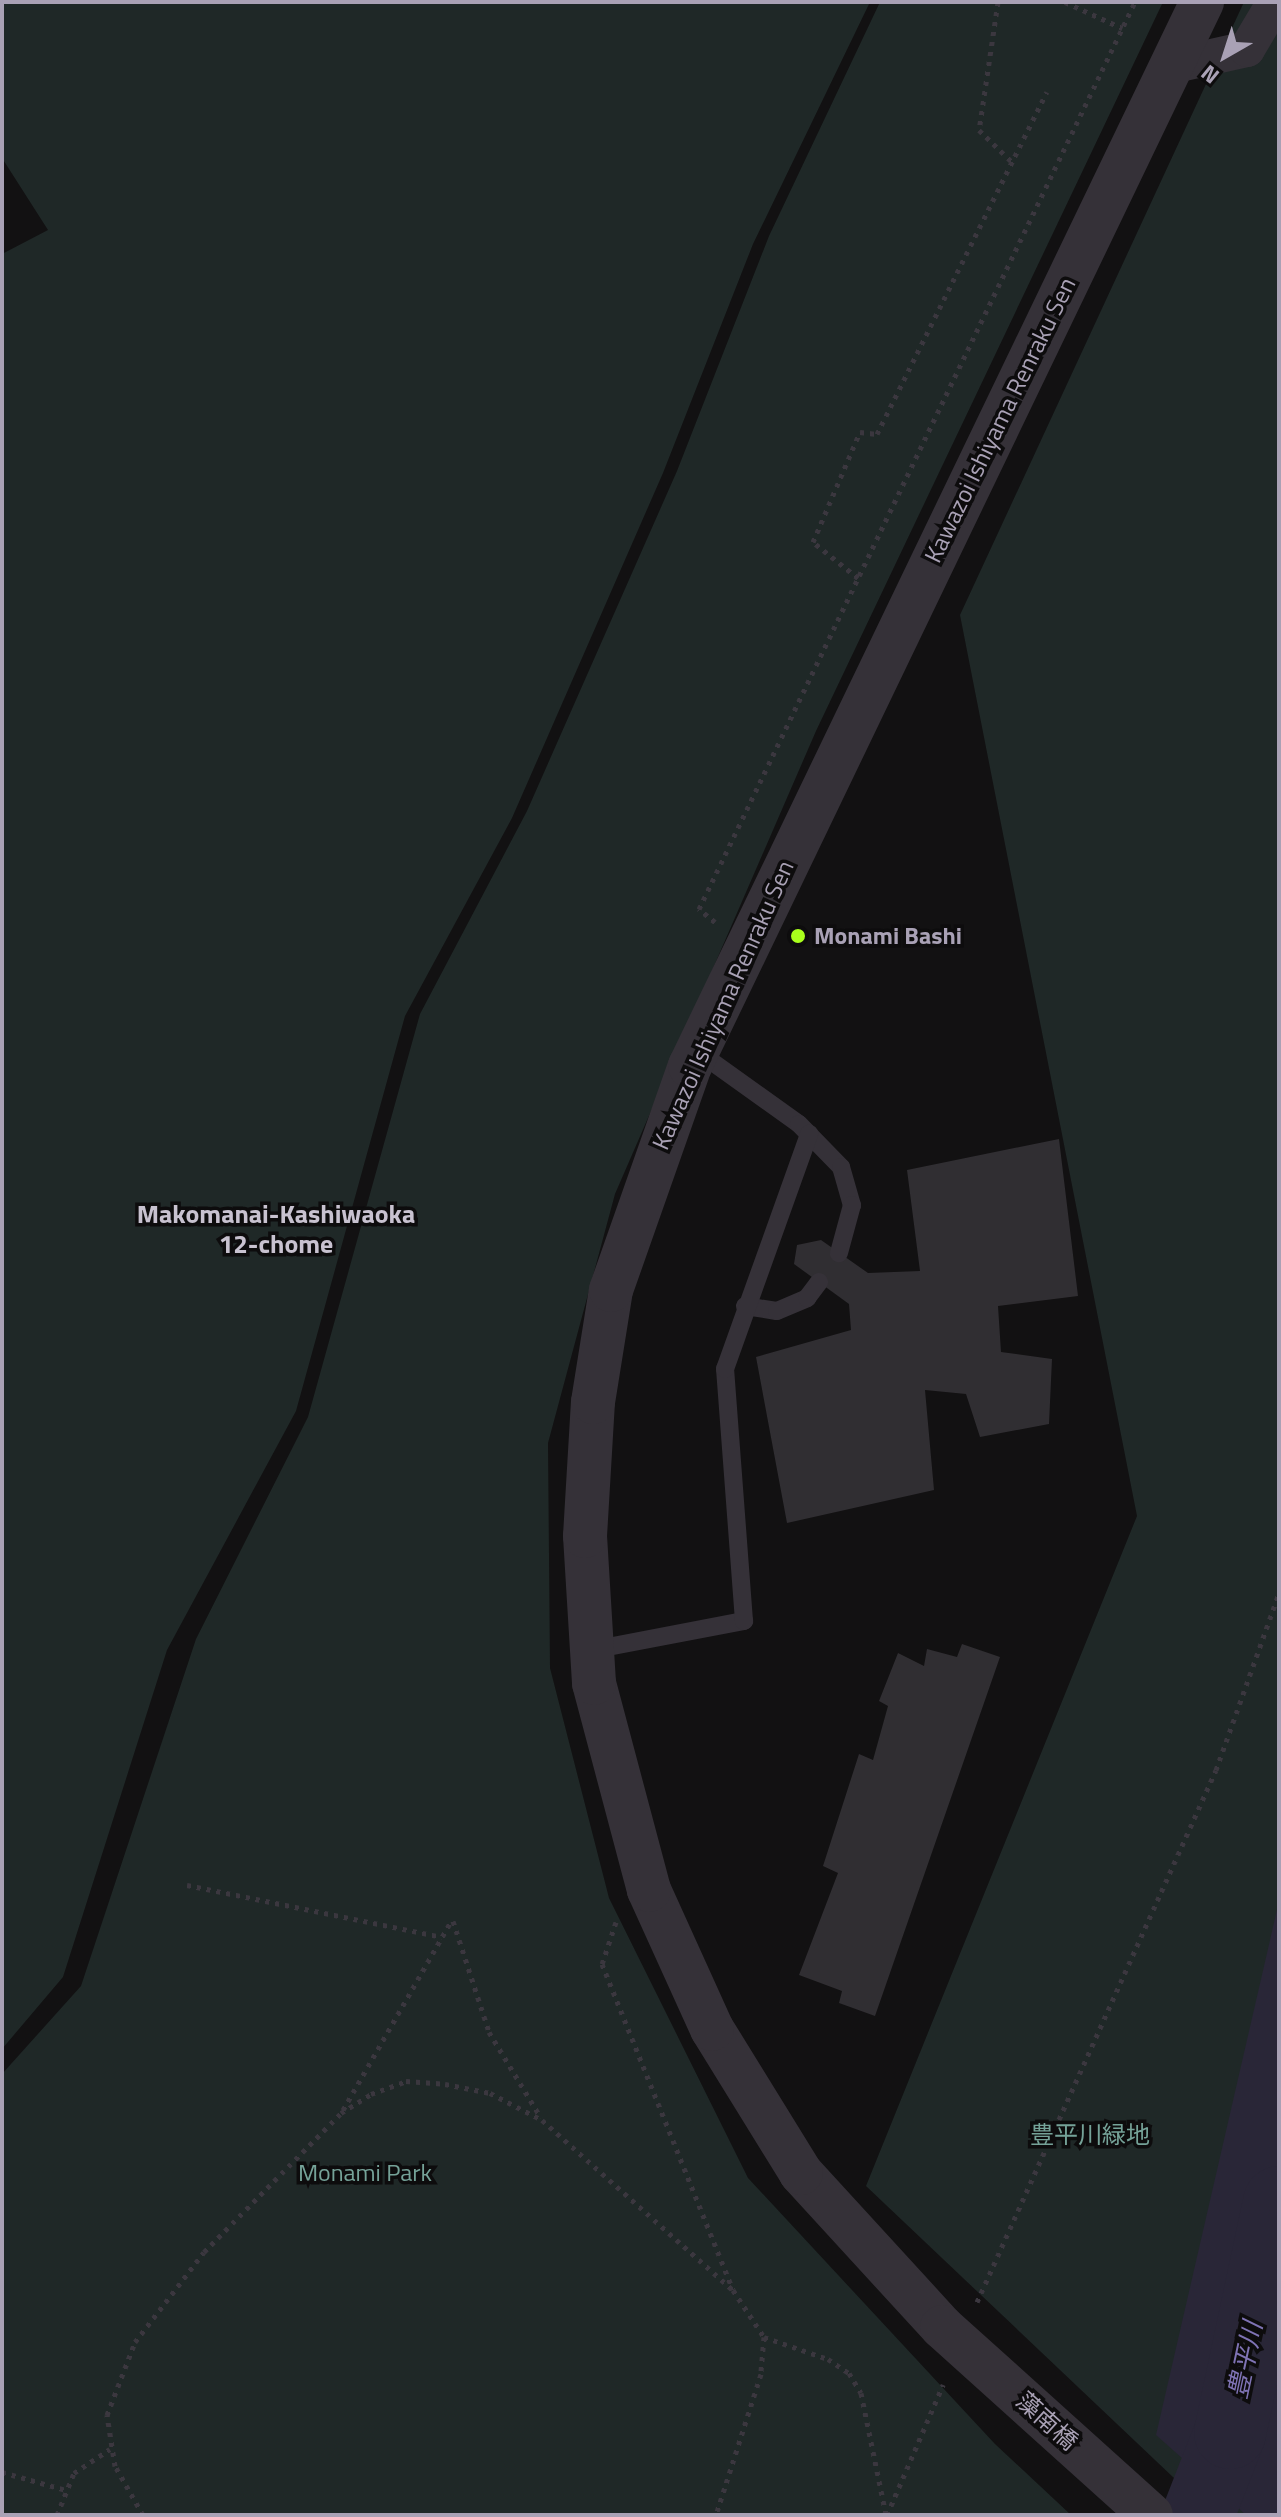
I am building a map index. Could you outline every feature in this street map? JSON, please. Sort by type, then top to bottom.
[{"type":"street","name":"Kawazoi Ishiyama Renraku Sen","points":[[942,2327],[801,2173],[712,2029],[649,1890],[614,1767],[590,1651],[588,1466],[611,1290],[658,1147],[697,1051],[1202,2]]},
{"type":"street","points":[[1171,66],[1247,49],[1275,2]]},
{"type":"street","name":"藻南橋","points":[[942,2327],[1151,2515]]},
{"type":"lane","points":[[697,1051],[809,1134],[841,1167],[852,1205],[839,1253]]},
{"type":"lane","points":[[590,1651],[744,1621],[725,1369],[809,1134]]},
{"type":"lane","points":[[745,1306],[777,1311],[807,1298],[819,1282]]},
{"type":"path","points":[[998,2],[979,130],[1012,162]]},
{"type":"path","points":[[1065,2],[1122,28]]},
{"type":"path","points":[[747,947],[699,909],[1135,2]]},
{"type":"path","points":[[858,578],[813,542],[860,432],[877,434],[1047,92]]},
{"type":"path","points":[[979,2296],[1216,1770],[1279,1593]]},
{"type":"path","points":[[187,1885],[442,1937]]},
{"type":"path","points":[[620,1911],[602,1964],[733,2290],[764,2337],[828,2359],[849,2373],[861,2393],[887,2515]]},
{"type":"path","points":[[143,2515],[110,2449],[107,2415],[115,2387],[135,2342],[165,2297],[341,2113],[452,1920],[489,2032],[542,2120]]},
{"type":"path","points":[[341,2113],[406,2081],[490,2093],[542,2120],[733,2290]]},
{"type":"path","points":[[716,2515],[761,2374],[764,2337]]},
{"type":"path","points":[[57,2515],[74,2473],[110,2449]]},
{"type":"path","points":[[2,2472],[66,2490]]},
{"type":"path","points":[[887,2515],[905,2476]]},
{"type":"green space","points":[[2,2],[870,2],[753,244],[663,473],[512,818],[405,1016],[296,1411],[167,1650],[63,1977],[2,2049],[2,254],[48,230],[2,158]]},
{"type":"green space","name":"Monami Park","points":[[880,2],[1163,2],[816,731],[615,1194],[548,1443],[550,1668],[609,1898],[748,2178],[995,2444],[1071,2515],[2,2515],[2,2074],[81,1986],[196,1639],[308,1417],[420,1014],[527,811],[677,471],[769,236]]},
{"type":"green space","name":"豊平川緑地","points":[[1244,2],[1279,2],[1279,2515],[1213,2515],[866,2186],[1137,1516],[960,615]]},
{"type":"water","points":[[1279,1901],[1279,2515],[1246,2515],[1156,2435]]},
{"type":"building","points":[[1059,1139],[1078,1296],[998,1306],[1001,1352],[1052,1359],[1049,1424],[980,1437],[966,1394],[925,1390],[934,1490],[787,1523],[756,1357],[851,1330],[849,1304],[794,1264],[797,1245],[821,1240],[868,1273],[920,1271],[907,1170]]},
{"type":"building","points":[[962,1644],[1000,1657],[875,2016],[839,2003],[842,1991],[799,1975],[838,1873],[823,1866],[859,1754],[873,1760],[888,1706],[879,1701],[898,1653],[924,1666],[927,1649],[957,1657]]},
{"type":"waterway","name":"豊平川","points":[[1198,2515],[1230,2433],[1279,2202]]},
{"type":"place","name":"Monami Bashi","points":[[798,936]]},
{"type":"district","name":"Makomanai-Kashiwaoka 12-chome","points":[[276,1229]]}]
